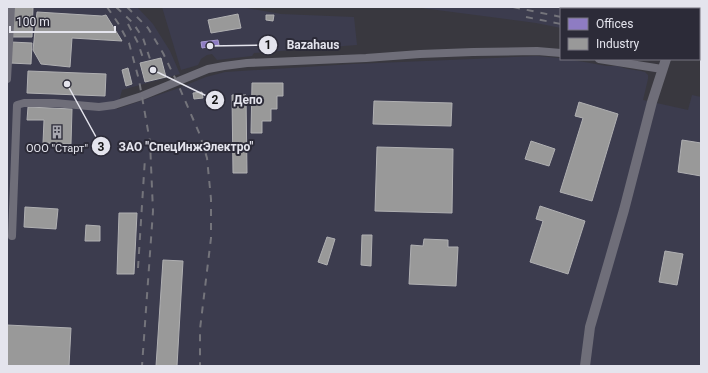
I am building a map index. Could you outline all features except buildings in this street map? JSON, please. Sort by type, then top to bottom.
[{"type":"street","points":[[7,80],[11,7]]},
{"type":"street","points":[[12,236],[17,105],[24,103],[54,103],[99,107],[114,105],[142,96],[208,69],[247,63],[427,54],[537,51],[560,53]]},
{"type":"street","points":[[605,60],[662,69]]},
{"type":"street","points":[[585,366],[590,327],[624,210],[652,102],[666,60]]},
{"type":"shaded area","points":[[11,7],[137,7],[153,24],[170,51],[180,74],[122,90],[117,109],[206,77],[225,72],[353,64],[537,56],[560,58],[560,60],[573,60],[607,66],[617,66],[645,72],[648,75],[648,79],[643,100],[688,110],[692,95],[701,97],[701,366],[7,366],[7,79]]},
{"type":"shaded area","points":[[162,7],[241,7],[281,14],[354,17],[357,45],[254,53],[252,56],[217,60],[212,54],[201,59],[198,65],[181,70]]},
{"type":"shaded area","points":[[414,7],[592,8],[560,8],[560,28],[536,23]]},
{"type":"railway","points":[[107,7],[129,43],[139,80],[150,142],[153,211],[142,366]]},
{"type":"railway","points":[[116,7],[133,23],[143,38],[150,59]]},
{"type":"railway","points":[[127,7],[148,28],[163,53],[200,135],[207,158],[211,199],[211,238],[200,329],[200,366]]},
{"type":"railway","points":[[513,7],[560,17]]},
{"type":"railway","points":[[526,17],[560,24]]},
{"type":"railway","points":[[128,24],[138,43],[144,61]]},
{"type":"railway","points":[[138,268],[145,158]]},
{"type":"place","name":"Bazahaus","points":[[210,46]]},
{"type":"place","name":"Депо","points":[[153,70]]},
{"type":"place","name":"ЗАО \"СпецИнжЭлектро\"","points":[[67,84]]},
{"type":"place","name":"ООО \"Старт\"","points":[[57,132]]}]
